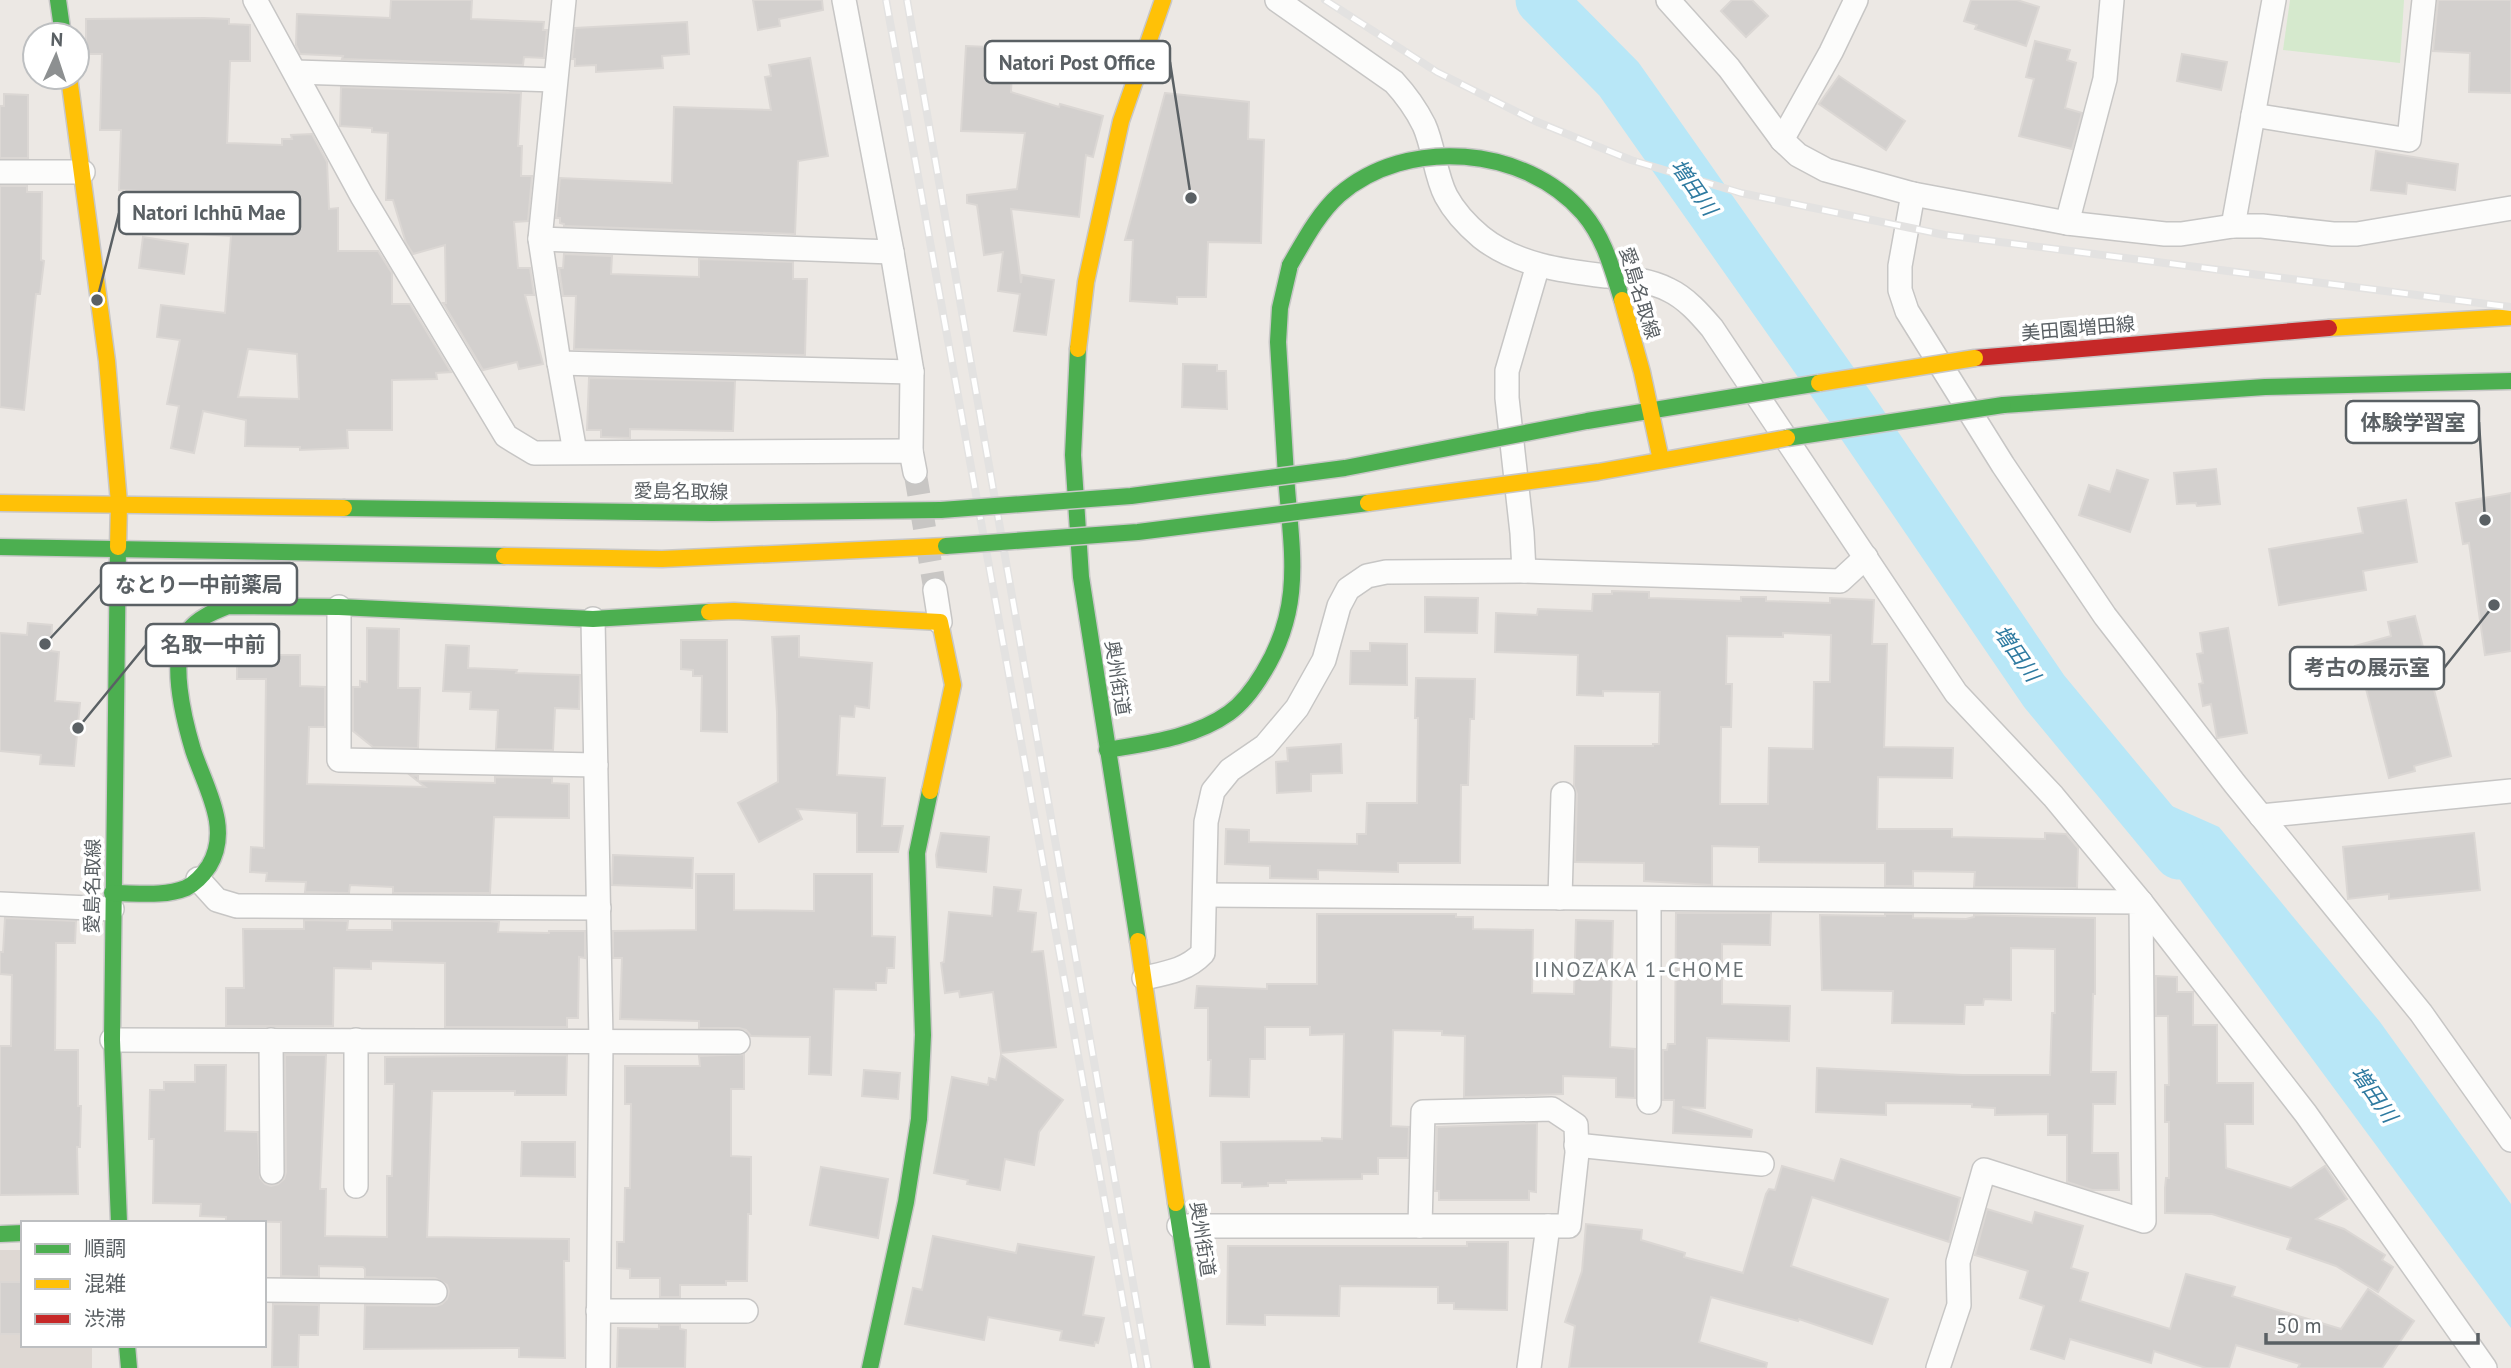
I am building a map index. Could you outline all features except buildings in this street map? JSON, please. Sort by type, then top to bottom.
[{"type":"main road","points":[[58,0],[61,21]]},
{"type":"main road","name":"奥州街道","points":[[1163,0],[1122,121],[1086,282],[1077,353],[1073,454],[1081,577],[1202,1368]]},
{"type":"main road","points":[[0,503],[119,503],[107,361],[71,91]]},
{"type":"main road","name":"愛島名取線","points":[[1107,750],[1197,731],[1230,712],[1256,683],[1276,648],[1290,608],[1293,566],[1278,342],[1280,308],[1290,265],[1317,219],[1346,190],[1386,167],[1429,157],[1465,155],[1503,161],[1543,179],[1572,202],[1604,245],[1625,308],[1661,460]]},
{"type":"main road","name":"美田園増田線","points":[[1651,410],[1975,358],[2294,330],[2511,317]]},
{"type":"main road","points":[[0,548],[662,559],[946,547],[1152,530],[1466,491],[1598,472],[1829,431],[2003,405],[2265,387],[2511,381]]},
{"type":"main road","name":"愛島名取線","points":[[119,1221],[112,1040],[112,901],[119,503],[712,513],[941,510],[1131,496],[1345,468],[1651,410]]},
{"type":"main road","points":[[112,901],[183,889],[198,879],[215,854],[219,828],[217,815],[193,748],[177,675],[179,646],[187,631],[212,612],[228,607],[339,607],[593,618],[734,611],[940,622],[953,685],[917,853],[923,1035],[919,1119],[906,1202],[870,1368]]},
{"type":"main road","points":[[0,1234],[21,1233]]},
{"type":"main road","points":[[127,1347],[129,1368]]},
{"type":"street","points":[[255,0],[362,196],[506,436],[534,453],[913,461],[912,372],[844,0]]},
{"type":"street","points":[[564,0],[540,239],[575,452]]},
{"type":"street","points":[[1277,0],[1394,82],[1408,98],[1425,126],[1445,195],[1482,237],[1517,257],[1538,265],[1635,279],[1668,289],[1693,307],[1713,328],[1956,693],[2053,796],[2141,902],[2306,1114],[2485,1368]]},
{"type":"street","points":[[1668,0],[1729,68],[1782,140],[1798,155],[1826,170],[1913,194],[2067,223],[2181,234],[2233,226],[2357,234],[2511,208]]},
{"type":"street","points":[[1782,140],[1856,0]]},
{"type":"street","points":[[2067,223],[2105,79],[2112,0]]},
{"type":"street","points":[[2233,226],[2274,0]]},
{"type":"street","points":[[2253,115],[2409,140],[2424,0]]},
{"type":"street","points":[[295,72],[555,80]]},
{"type":"street","points":[[0,172],[83,172]]},
{"type":"street","points":[[1913,194],[1900,266],[1900,290],[1907,311],[2003,465],[2105,616],[2261,816],[2421,1013],[2511,1140]]},
{"type":"street","points":[[540,239],[892,252]]},
{"type":"street","points":[[1524,571],[1507,398],[1507,371],[1538,265]]},
{"type":"street","points":[[559,363],[912,372]]},
{"type":"street","points":[[1144,978],[1192,964],[1203,953],[1206,822],[1213,791],[1230,770],[1265,746],[1297,708],[1324,660],[1339,606],[1348,589],[1367,576],[1386,572],[1524,571],[1840,581],[1866,557]]},
{"type":"street","points":[[935,590],[940,622]]},
{"type":"street","points":[[339,607],[340,760],[596,765]]},
{"type":"street","points":[[593,618],[601,1041],[598,1368]]},
{"type":"street","points":[[2261,816],[2511,791]]},
{"type":"street","points":[[1560,898],[1563,794]]},
{"type":"street","points":[[198,879],[217,900],[237,906],[599,908]]},
{"type":"street","points":[[1206,895],[2141,902]]},
{"type":"street","points":[[1649,899],[1649,1102]]},
{"type":"street","points":[[0,904],[112,901]]},
{"type":"street","points":[[1938,1368],[1959,1305],[1958,1262],[1984,1170],[2144,1221],[2141,902]]},
{"type":"street","points":[[112,1040],[738,1042]]},
{"type":"street","points":[[271,1040],[272,1171]]},
{"type":"street","points":[[356,1040],[356,1186]]},
{"type":"street","points":[[1179,1226],[1420,1226],[1548,1226],[1569,1226],[1576,1125],[1552,1109],[1423,1112],[1420,1226]]},
{"type":"street","points":[[1576,1145],[1762,1164]]},
{"type":"street","points":[[1529,1368],[1548,1226]]},
{"type":"street","points":[[266,1290],[435,1292]]},
{"type":"street","points":[[598,1311],[746,1311]]},
{"type":"shaded area","points":[[0,1250],[21,1250],[21,1347],[92,1347],[92,1368],[0,1368]]},
{"type":"green space","points":[[2290,0],[2404,0],[2400,63],[2283,50]]},
{"type":"water","points":[[2156,799],[2219,827],[2380,1022],[2511,1204],[2511,1328],[2124,804]]},
{"type":"waterway","name":"増田川","points":[[1541,0],[1619,79],[1853,411],[2044,691],[2179,854]]},
{"type":"tunnel","points":[[915,472],[935,590]]},
{"type":"railway","points":[[886,0],[1135,1368]]},
{"type":"railway","points":[[907,0],[1148,1368]]},
{"type":"railway","points":[[1325,0],[1437,72],[1535,121],[1631,160],[1741,193],[1945,235],[2511,307]]},
{"type":"traffic: fast","points":[[58,0],[61,21]]},
{"type":"traffic: fast","points":[[1290,265],[1324,211],[1339,195],[1367,176],[1398,164],[1431,157],[1465,157],[1498,162],[1530,174],[1559,191],[1583,213],[1597,233],[1622,300]]},
{"type":"traffic: fast","points":[[1107,750],[1186,734],[1215,721],[1234,709],[1248,695],[1276,648],[1285,624],[1292,577],[1278,342],[1280,308],[1290,265]]},
{"type":"traffic: fast","points":[[1078,349],[1073,455],[1081,577],[1138,941]]},
{"type":"traffic: fast","points":[[2003,405],[2265,387],[2511,381]]},
{"type":"traffic: fast","points":[[941,510],[1131,496],[1345,468],[1587,421],[1819,383]]},
{"type":"traffic: fast","points":[[1787,438],[2003,405]]},
{"type":"traffic: fast","points":[[946,546],[1138,532],[1368,503]]},
{"type":"traffic: fast","points":[[344,508],[712,513],[941,510]]},
{"type":"traffic: fast","points":[[0,547],[504,556]]},
{"type":"traffic: fast","points":[[118,547],[112,1040],[119,1221]]},
{"type":"traffic: fast","points":[[112,893],[159,894],[186,888],[204,873],[215,852],[217,822],[189,737],[178,672],[182,642],[188,631],[196,622],[211,613],[228,606],[339,607],[593,619],[709,612]]},
{"type":"traffic: fast","points":[[870,1368],[906,1202],[919,1119],[923,1035],[917,853],[930,791]]},
{"type":"traffic: fast","points":[[1176,1203],[1202,1368]]},
{"type":"traffic: fast","points":[[0,1234],[21,1233]]},
{"type":"traffic: fast","points":[[127,1347],[129,1368]]},
{"type":"traffic: slow","points":[[1078,349],[1086,282],[1121,121],[1163,0]]},
{"type":"traffic: slow","points":[[71,91],[107,361],[119,503],[118,547]]},
{"type":"traffic: slow","points":[[1622,300],[1642,372],[1661,460]]},
{"type":"traffic: slow","points":[[2329,328],[2511,317]]},
{"type":"traffic: slow","points":[[1819,383],[1975,358]]},
{"type":"traffic: slow","points":[[1368,503],[1598,472],[1787,438]]},
{"type":"traffic: slow","points":[[0,503],[344,508]]},
{"type":"traffic: slow","points":[[504,556],[662,559],[946,546]]},
{"type":"traffic: slow","points":[[709,612],[940,622],[953,685],[930,791]]},
{"type":"traffic: slow","points":[[1138,941],[1176,1203]]},
{"type":"traffic: jam","points":[[1975,358],[2329,328]]},
{"type":"place","name":"Natori Post Office","points":[[1191,198]]},
{"type":"place","name":"Natori Ichhū Mae","points":[[97,300]]},
{"type":"place","name":"体験学習室","points":[[2485,520]]},
{"type":"place","name":"考古の展示室","points":[[2494,605]]},
{"type":"place","name":"なとり一中前薬局","points":[[45,644]]},
{"type":"place","name":"名取一中前","points":[[78,728]]},
{"type":"district","name":"IINOZAKA 1-CHOME","points":[[1640,969]]}]
